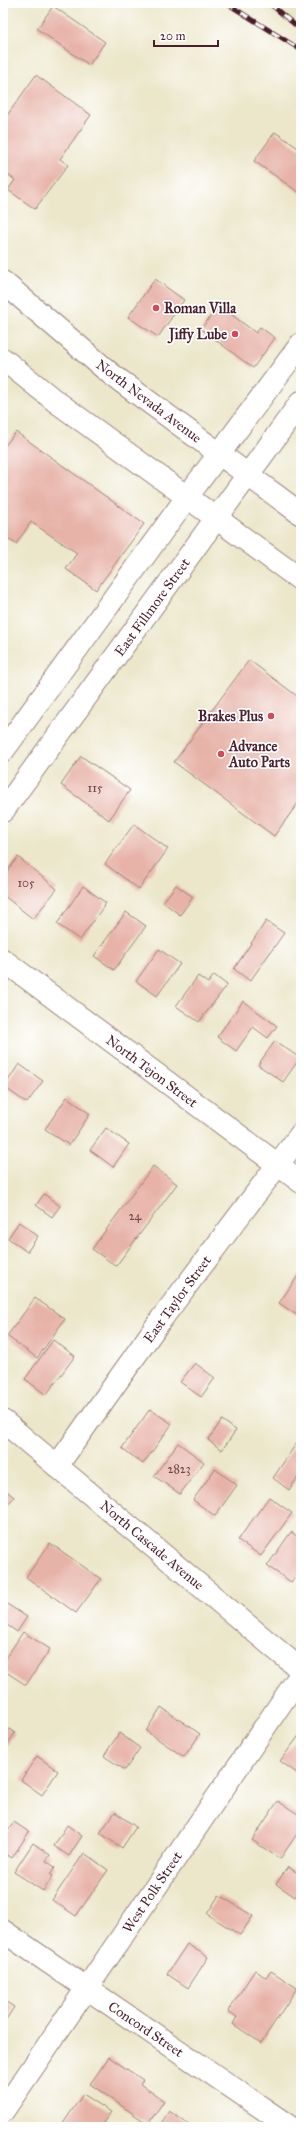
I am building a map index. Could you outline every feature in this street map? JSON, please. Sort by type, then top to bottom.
[{"type":"main road","name":"North Nevada Avenue","points":[[3,282],[110,374],[301,514]]},
{"type":"main road","points":[[3,751],[187,497],[301,344]]},
{"type":"main road","points":[[3,359],[54,400],[301,580]]},
{"type":"main road","name":"East Fillmore Street","points":[[3,811],[301,402]]},
{"type":"main road","name":"North Tejon Street","points":[[3,960],[301,1182]]},
{"type":"main road","name":"East Taylor Street","points":[[57,1466],[162,1318],[301,1134]]},
{"type":"main road","name":"North Cascade Avenue","points":[[3,1421],[301,1670]]},
{"type":"main road","name":"West Polk Street","points":[[3,2111],[301,1674]]},
{"type":"main road","name":"Concord Street","points":[[3,1931],[290,2127]]},
{"type":"building","points":[[53,6],[105,42],[89,65],[37,29]]},
{"type":"building","points":[[36,75],[91,115],[60,159],[68,165],[35,209],[8,190],[15,180],[3,171],[3,121]]},
{"type":"building","points":[[275,132],[301,150],[301,194],[254,161]]},
{"type":"building","name":"Roman Villa","points":[[155,279],[184,300],[158,337],[128,317]]},
{"type":"building","points":[[219,305],[256,333],[260,327],[275,338],[253,368],[201,329]]},
{"type":"building","points":[[16,432],[144,524],[96,590],[66,569],[77,553],[31,522],[16,544],[3,536],[3,448]]},
{"type":"building","points":[[249,660],[301,699],[301,799],[274,836],[174,762]]},
{"type":"building","points":[[81,756],[130,790],[109,820],[61,785]]},
{"type":"building","points":[[134,824],[168,849],[139,889],[105,864]]},
{"type":"building","points":[[18,857],[57,889],[33,919],[3,895],[3,876]]},
{"type":"building","points":[[176,885],[193,897],[180,915],[163,902]]},
{"type":"building","points":[[83,886],[106,903],[80,940],[57,924]]},
{"type":"building","points":[[126,912],[146,926],[114,970],[94,956]]},
{"type":"building","points":[[266,921],[284,933],[250,981],[234,969]]},
{"type":"building","points":[[159,949],[180,964],[157,996],[136,981]]},
{"type":"building","points":[[214,975],[227,985],[199,1022],[176,1006],[198,976],[208,983]]},
{"type":"building","points":[[243,1001],[277,1026],[268,1038],[253,1027],[236,1051],[217,1037]]},
{"type":"building","points":[[275,1041],[300,1058],[283,1082],[258,1065]]},
{"type":"building","points":[[19,1064],[43,1081],[27,1103],[4,1087]]},
{"type":"building","points":[[67,1097],[90,1114],[69,1145],[45,1129]]},
{"type":"building","points":[[106,1128],[129,1144],[113,1167],[90,1150]]},
{"type":"building","points":[[153,1166],[177,1184],[116,1266],[92,1249]]},
{"type":"building","points":[[44,1194],[60,1206],[52,1217],[36,1205]]},
{"type":"building","points":[[19,1222],[38,1236],[27,1252],[8,1238]]},
{"type":"building","points":[[300,1273],[301,1274],[301,1318],[279,1303]]},
{"type":"building","points":[[35,1298],[65,1319],[37,1358],[7,1336]]},
{"type":"building","points":[[53,1340],[75,1356],[46,1395],[25,1379]]},
{"type":"building","points":[[195,1363],[215,1378],[201,1397],[180,1382]]},
{"type":"building","points":[[150,1409],[172,1424],[143,1464],[122,1448]]},
{"type":"building","points":[[222,1420],[236,1430],[222,1450],[208,1440]]},
{"type":"building","points":[[178,1443],[204,1462],[180,1494],[154,1476]]},
{"type":"building","points":[[296,1444],[301,1448],[301,1473],[289,1490],[273,1478]]},
{"type":"building","points":[[215,1469],[237,1485],[215,1516],[193,1500]]},
{"type":"building","points":[[3,1488],[14,1497],[3,1511]]},
{"type":"building","points":[[269,1497],[292,1513],[261,1556],[238,1540]]},
{"type":"building","points":[[291,1532],[301,1539],[301,1569],[291,1582],[267,1566]]},
{"type":"building","points":[[50,1543],[101,1579],[76,1613],[26,1577]]},
{"type":"building","points":[[7,1604],[27,1617],[17,1632],[3,1622],[3,1611]]},
{"type":"building","points":[[23,1632],[50,1649],[26,1685],[3,1670],[3,1662]]},
{"type":"building","points":[[161,1707],[200,1734],[184,1757],[146,1731]]},
{"type":"building","points":[[3,1725],[15,1733],[3,1751]]},
{"type":"building","points":[[119,1733],[140,1748],[125,1770],[104,1756]]},
{"type":"building","points":[[301,1733],[301,1776],[280,1761]]},
{"type":"building","points":[[37,1756],[58,1771],[42,1795],[21,1780]]},
{"type":"building","points":[[278,1801],[301,1816],[301,1828],[280,1859],[252,1840]]},
{"type":"building","points":[[115,1812],[136,1827],[122,1848],[100,1833]]},
{"type":"building","points":[[14,1822],[29,1832],[12,1858],[6,1854],[3,1859],[3,1829],[7,1832]]},
{"type":"building","points":[[67,1825],[82,1836],[69,1856],[54,1846]]},
{"type":"building","points":[[33,1843],[50,1855],[46,1861],[55,1867],[50,1874],[53,1876],[43,1891],[14,1872]]},
{"type":"building","points":[[84,1853],[108,1870],[76,1916],[52,1900]]},
{"type":"building","points":[[288,1867],[301,1875],[301,1889],[295,1897],[276,1884]]},
{"type":"building","points":[[219,1895],[253,1916],[240,1935],[207,1914]]},
{"type":"building","points":[[187,1944],[208,1957],[188,1988],[167,1974]]},
{"type":"building","points":[[255,1970],[266,1978],[271,1971],[297,1988],[261,2043],[233,2024],[237,2017],[228,2011]]},
{"type":"building","points":[[3,2000],[14,2007],[3,2024]]},
{"type":"building","points":[[109,2057],[143,2080],[140,2084],[164,2101],[148,2124],[90,2084]]},
{"type":"building","points":[[83,2094],[111,2112],[103,2123],[109,2127],[64,2127],[62,2125]]},
{"type":"building","points":[[169,2111],[193,2127],[159,2127]]},
{"type":"railway","points":[[226,3],[301,50]]},
{"type":"railway","points":[[269,3],[301,30]]},
{"type":"place","name":"Roman Villa","points":[[156,308]]},
{"type":"place","name":"Jiffy Lube","points":[[235,334]]},
{"type":"place","name":"Brakes Plus","points":[[271,716]]},
{"type":"place","name":"Advance Auto Parts","points":[[221,754]]}]
